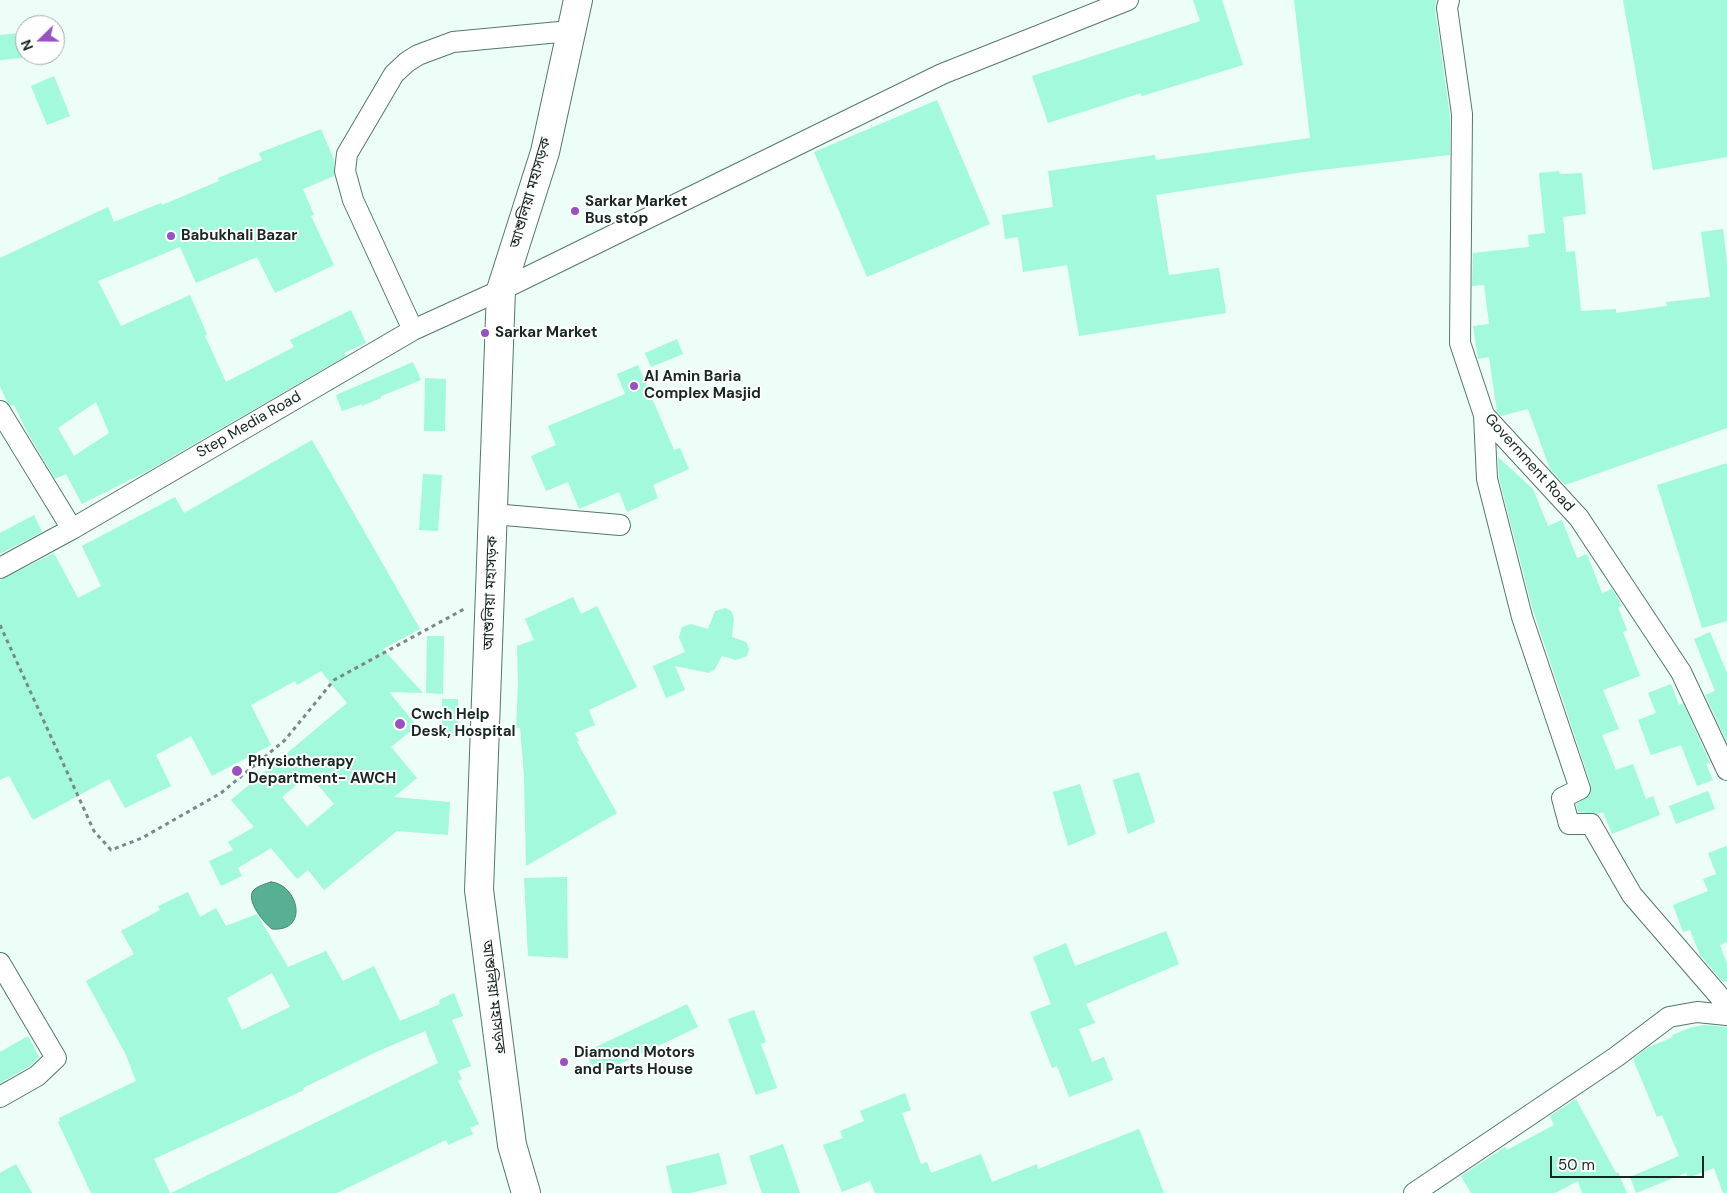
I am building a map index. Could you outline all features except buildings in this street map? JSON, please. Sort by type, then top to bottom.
[{"type":"highway","name":"আশুলিয়া মহাসড়ক","points":[[526,1193],[512,1145],[479,890],[502,290],[545,152],[578,0]]},
{"type":"street","name":"Step Media Road","points":[[0,568],[72,529],[413,330],[502,290],[942,74],[1128,0]]},
{"type":"street","name":"Government Road","points":[[1449,0],[1447,8],[1462,114],[1460,343],[1484,415],[1579,518],[1681,672],[1727,770]]},
{"type":"street","points":[[413,330],[353,200],[345,171],[347,154],[394,74],[418,55],[453,42],[570,31]]},
{"type":"street","points":[[0,411],[72,529]]},
{"type":"street","points":[[1484,415],[1487,479],[1522,618],[1580,788],[1562,798],[1569,824],[1591,824],[1632,895],[1727,1005]]},
{"type":"street","points":[[493,514],[620,525]]},
{"type":"street","points":[[0,963],[56,1058],[37,1076],[0,1098]]},
{"type":"street","points":[[1414,1193],[1616,1057],[1669,1017],[1697,1012],[1727,1015]]},
{"type":"path","points":[[0,625],[94,831],[111,850],[142,838],[221,793],[285,740],[334,680],[491,594]]},
{"type":"shaded area","points":[[271,882],[280,885],[288,891],[296,907],[296,916],[292,923],[284,928],[272,929],[261,917],[252,900],[251,895],[255,889]]},
{"type":"place","name":"Sarkar Market Bus stop","points":[[575,211]]},
{"type":"place","name":"Babukhali Bazar","points":[[171,236]]},
{"type":"place","name":"Sarkar Market","points":[[485,333]]},
{"type":"place","name":"Al Amin Baria Complex Masjid","points":[[634,386]]},
{"type":"place","name":"Cwch Help Desk, Hospital","points":[[400,724]]},
{"type":"place","name":"Physiotherapy Department- AWCH","points":[[237,771]]},
{"type":"place","name":"Diamond Motors and Parts House","points":[[564,1062]]}]
